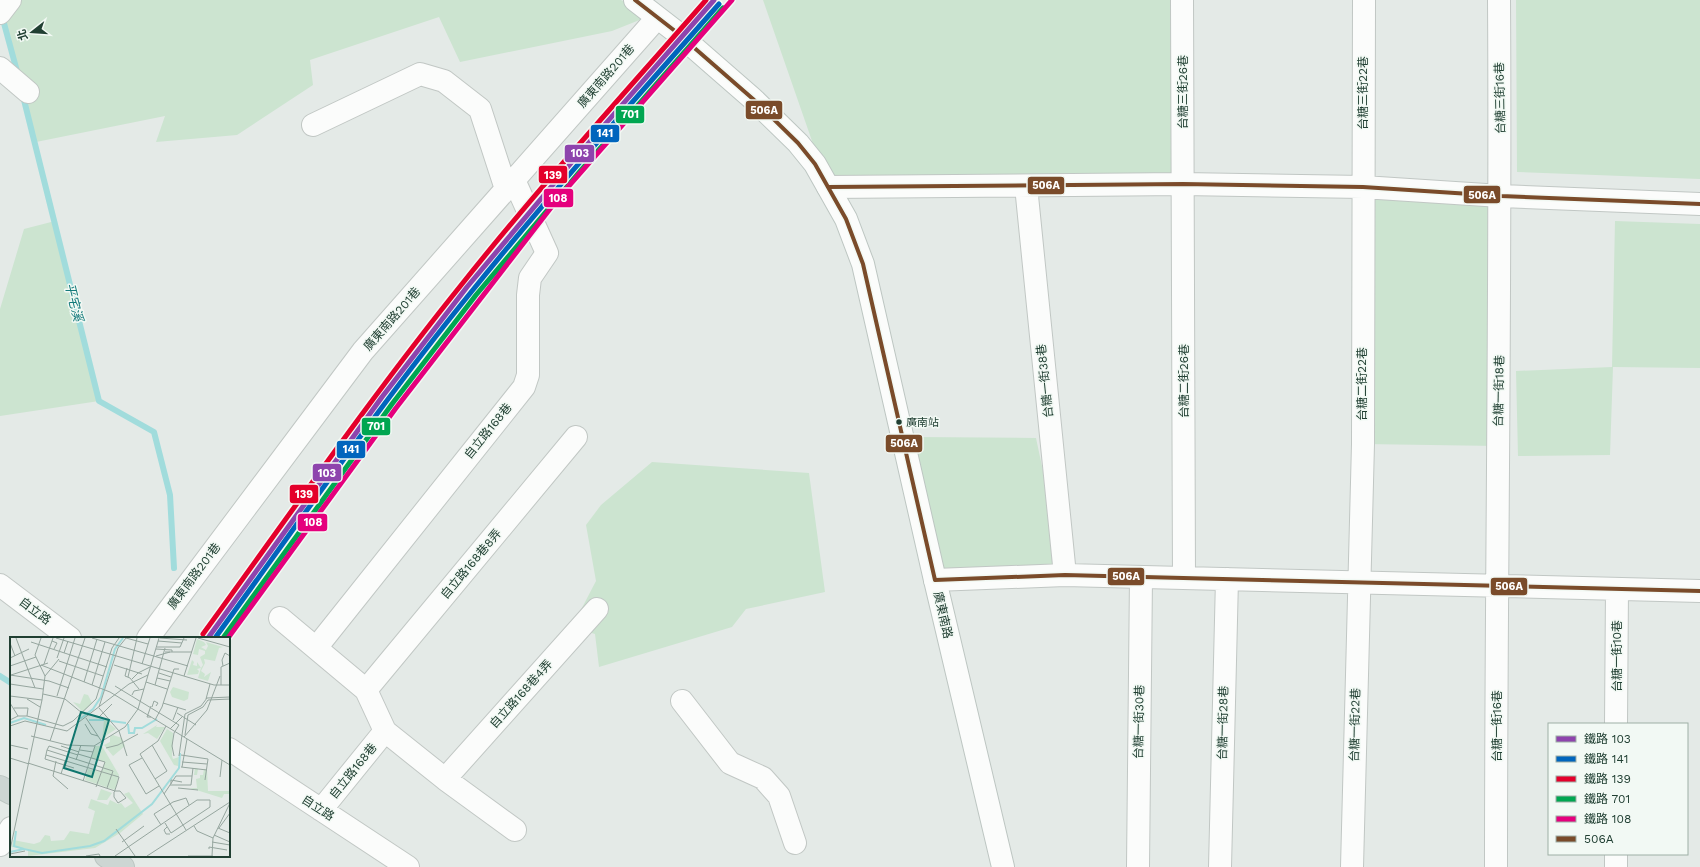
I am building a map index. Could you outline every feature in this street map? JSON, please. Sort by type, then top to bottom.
[{"type":"main road","points":[[0,787],[10,792]]},
{"type":"main road","points":[[108,857],[123,867]]},
{"type":"street","name":"廣東南路","points":[[635,0],[675,31],[776,121],[798,143],[815,164],[846,219],[863,264],[935,580],[1003,867]]},
{"type":"street","name":"台糖三街26巷","points":[[1182,0],[1183,184]]},
{"type":"street","name":"台糖三街22巷","points":[[1363,187],[1364,0]]},
{"type":"street","name":"台糖三街16巷","points":[[1499,0],[1500,196]]},
{"type":"street","name":"廣東南路201巷","points":[[149,637],[363,351],[657,18]]},
{"type":"street","points":[[0,68],[28,92]]},
{"type":"street","points":[[313,125],[420,74],[444,82],[480,109],[510,184]]},
{"type":"street","name":"自立路168巷","points":[[316,648],[524,387],[528,375],[528,295],[530,278],[547,253],[510,184]]},
{"type":"street","points":[[828,187],[1183,184],[1363,187],[1500,196],[1700,204]]},
{"type":"street","name":"台糖二街26巷","points":[[1183,184],[1184,578]]},
{"type":"street","name":"台糖一街38巷","points":[[1026,186],[1065,575]]},
{"type":"street","name":"台糖二街22巷","points":[[1358,582],[1362,444],[1363,187]]},
{"type":"street","name":"台糖一街18巷","points":[[1497,586],[1500,196]]},
{"type":"street","name":"自立路168巷8弄","points":[[366,690],[576,437]]},
{"type":"street","points":[[935,580],[1065,575],[1700,591]]},
{"type":"street","name":"台糖一街30巷","points":[[1138,867],[1141,577]]},
{"type":"street","name":"台糖一街28巷","points":[[1220,867],[1227,579]]},
{"type":"street","name":"台糖一街22巷","points":[[1352,867],[1358,582]]},
{"type":"street","name":"自立路","points":[[0,585],[69,637]]},
{"type":"street","name":"台糖一街16巷","points":[[1496,867],[1497,586]]},
{"type":"street","name":"台糖一街10巷","points":[[1616,723],[1617,589]]},
{"type":"street","name":"自立路168巷4弄","points":[[445,779],[597,609]]},
{"type":"street","points":[[280,618],[366,690],[384,731],[445,779],[515,830]]},
{"type":"street","points":[[682,701],[730,763],[763,778],[779,796],[795,843]]},
{"type":"street","name":"自立路168巷","points":[[321,810],[384,731]]},
{"type":"street","name":"自立路","points":[[230,750],[408,867]]},
{"type":"street","points":[[0,845],[10,830]]},
{"type":"street","points":[[1616,855],[1616,867]]},
{"type":"green space","points":[[17,0],[621,0],[657,18],[642,19],[612,31],[460,62],[439,17],[310,60],[313,85],[237,135],[156,142],[165,116],[36,142],[0,7]]},
{"type":"green space","points":[[763,0],[1182,0],[1183,184],[828,187]]},
{"type":"green space","points":[[1516,0],[1700,0],[1700,179],[1517,172]]},
{"type":"green space","points":[[1363,187],[1501,196],[1498,446],[1363,444]]},
{"type":"green space","points":[[55,221],[99,401],[0,416],[0,309],[24,229]]},
{"type":"green space","points":[[1615,221],[1700,224],[1700,368],[1613,367],[1610,455],[1518,456],[1516,371],[1612,367]]},
{"type":"green space","points":[[916,437],[1036,438],[1065,575],[935,580]]},
{"type":"green space","points":[[652,462],[809,473],[825,592],[746,609],[732,627],[599,667],[595,634],[572,627],[596,581],[586,525],[601,505]]},
{"type":"waterway","name":"平宅溪","points":[[2,16],[18,75]]},
{"type":"waterway","name":"平宅溪","points":[[23,96],[99,401],[154,432],[170,495],[174,568]]},
{"type":"waterway","points":[[0,676],[10,682]]},
{"type":"rail line","name":"139","points":[[203,634],[362,414],[462,284],[552,176],[706,0]]},
{"type":"rail line","name":"103","points":[[209,637],[382,397],[467,287],[572,162],[714,0]]},
{"type":"rail line","name":"108","points":[[229,637],[396,408],[560,196],[732,0]]},
{"type":"rail line","name":"141","points":[[216,637],[341,463],[438,333],[563,182],[719,4]]},
{"type":"rail line","name":"701","points":[[224,637],[392,404],[476,295],[581,170],[723,8]]},
{"type":"transit line","name":"506A","points":[[635,0],[675,31],[753,99],[798,143],[815,164],[846,219],[863,264],[935,580]]},
{"type":"transit line","name":"506A","points":[[828,187],[1183,184],[1363,187],[1501,196],[1700,204]]},
{"type":"transit line","name":"506A","points":[[935,580],[1065,575],[1700,591]]},
{"type":"place","name":"廣南站","points":[[899,422]]}]
